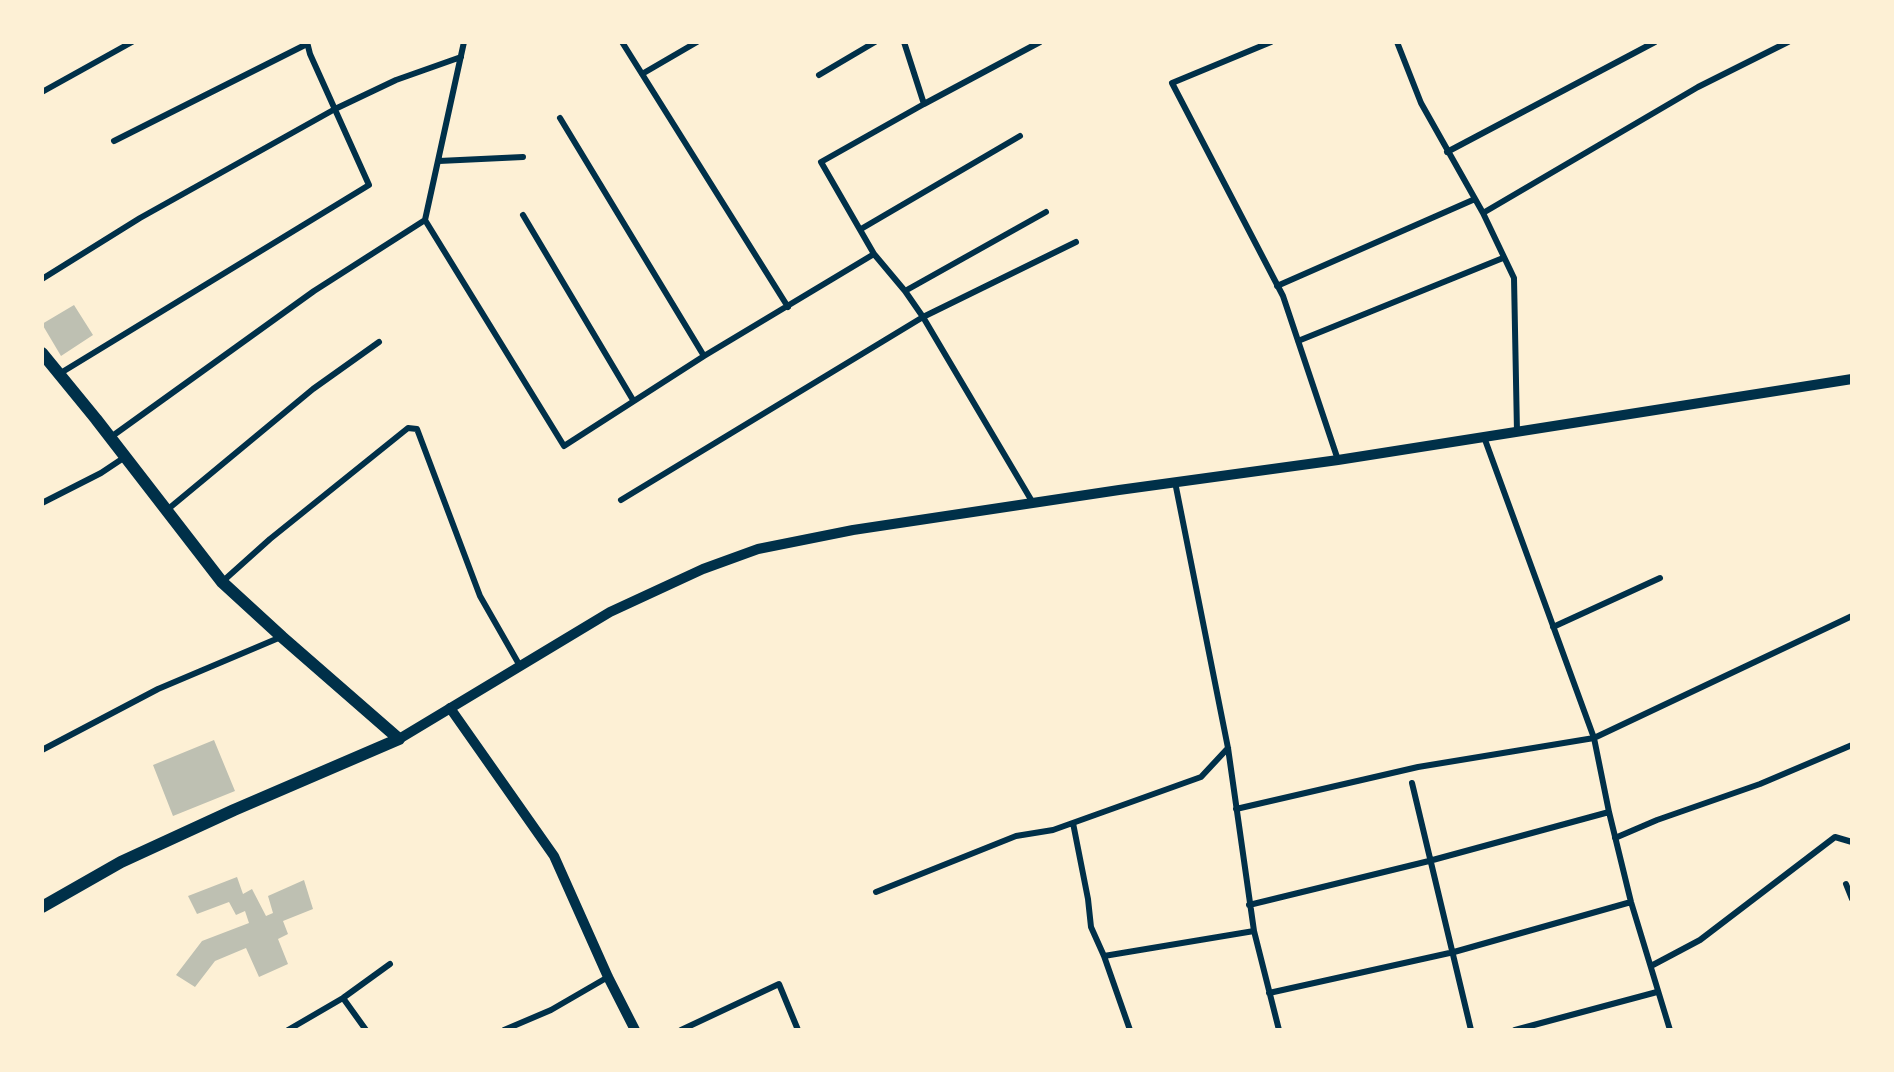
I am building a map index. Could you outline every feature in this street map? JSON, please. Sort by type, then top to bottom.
[{"type":"main road","points":[[42,353],[111,437],[222,582],[399,739]]},
{"type":"main road","points":[[42,907],[121,862],[234,810],[399,739],[610,612],[703,569],[758,549],[853,530],[1338,460],[1852,380]]},
{"type":"main road","points":[[450,708],[554,856],[608,977],[635,1030]]},
{"type":"street","points":[[42,92],[132,42]]},
{"type":"street","points":[[111,437],[314,291],[425,220],[464,42]]},
{"type":"street","points":[[621,42],[788,307]]},
{"type":"street","points":[[642,74],[697,42]]},
{"type":"street","points":[[819,75],[875,42]]},
{"type":"street","points":[[904,42],[924,104]]},
{"type":"street","points":[[1033,503],[923,317],[874,254],[821,162],[1040,42]]},
{"type":"street","points":[[1271,42],[1172,83],[1277,286],[1298,340],[1338,460]]},
{"type":"street","points":[[1397,42],[1421,104],[1483,213],[1514,278],[1517,432]]},
{"type":"street","points":[[1447,152],[1655,42]]},
{"type":"street","points":[[1483,213],[1698,87],[1788,42]]},
{"type":"street","points":[[59,374],[369,185],[307,43],[114,141]]},
{"type":"street","points":[[42,279],[140,218],[335,109],[396,80],[461,57]]},
{"type":"street","points":[[560,118],[704,356]]},
{"type":"street","points":[[861,229],[1020,136]]},
{"type":"street","points":[[439,161],[523,158]]},
{"type":"street","points":[[1277,286],[1475,199]]},
{"type":"street","points":[[905,291],[1047,212]]},
{"type":"street","points":[[523,215],[633,400]]},
{"type":"street","points":[[425,220],[564,446],[704,356],[874,254]]},
{"type":"street","points":[[621,500],[923,317],[1076,242]]},
{"type":"street","points":[[1298,340],[1503,258]]},
{"type":"street","points":[[167,510],[313,389],[379,342]]},
{"type":"street","points":[[222,582],[270,539],[408,428],[417,429],[480,596],[520,666]]},
{"type":"street","points":[[1484,437],[1593,738],[1631,902],[1670,1030]]},
{"type":"street","points":[[42,503],[100,473],[125,457]]},
{"type":"street","points":[[1175,482],[1228,748],[1249,905],[1279,1030]]},
{"type":"street","points":[[1553,627],[1660,578]]},
{"type":"street","points":[[1236,809],[1418,767],[1593,738],[1852,616]]},
{"type":"street","points":[[42,750],[158,689],[282,637]]},
{"type":"street","points":[[1615,838],[1657,820],[1760,784],[1852,745]]},
{"type":"street","points":[[876,892],[1016,836],[1053,830],[1201,777],[1228,748]]},
{"type":"street","points":[[1412,783],[1471,1030]]},
{"type":"street","points":[[1249,905],[1429,861],[1609,812]]},
{"type":"street","points":[[1073,823],[1091,927],[1104,956],[1130,1030]]},
{"type":"street","points":[[1651,966],[1700,940],[1835,837],[1852,842]]},
{"type":"street","points":[[1846,884],[1852,899]]},
{"type":"street","points":[[1269,993],[1454,952],[1631,902]]},
{"type":"street","points":[[1104,956],[1254,931]]},
{"type":"street","points":[[288,1030],[343,998],[390,964]]},
{"type":"street","points":[[504,1030],[551,1010],[608,977]]},
{"type":"street","points":[[681,1030],[779,984],[798,1030]]},
{"type":"street","points":[[1515,1030],[1657,992]]},
{"type":"street","points":[[343,998],[366,1030]]},
{"type":"building","points":[[74,305],[93,335],[61,356],[42,324]]},
{"type":"building","points":[[214,740],[235,791],[173,816],[153,765]]},
{"type":"building","points":[[237,877],[243,894],[252,889],[266,916],[273,913],[268,896],[304,880],[313,909],[283,921],[288,934],[278,939],[288,964],[259,977],[246,948],[215,961],[195,987],[176,975],[202,941],[249,923],[245,911],[236,915],[229,902],[197,914],[188,896]]}]
